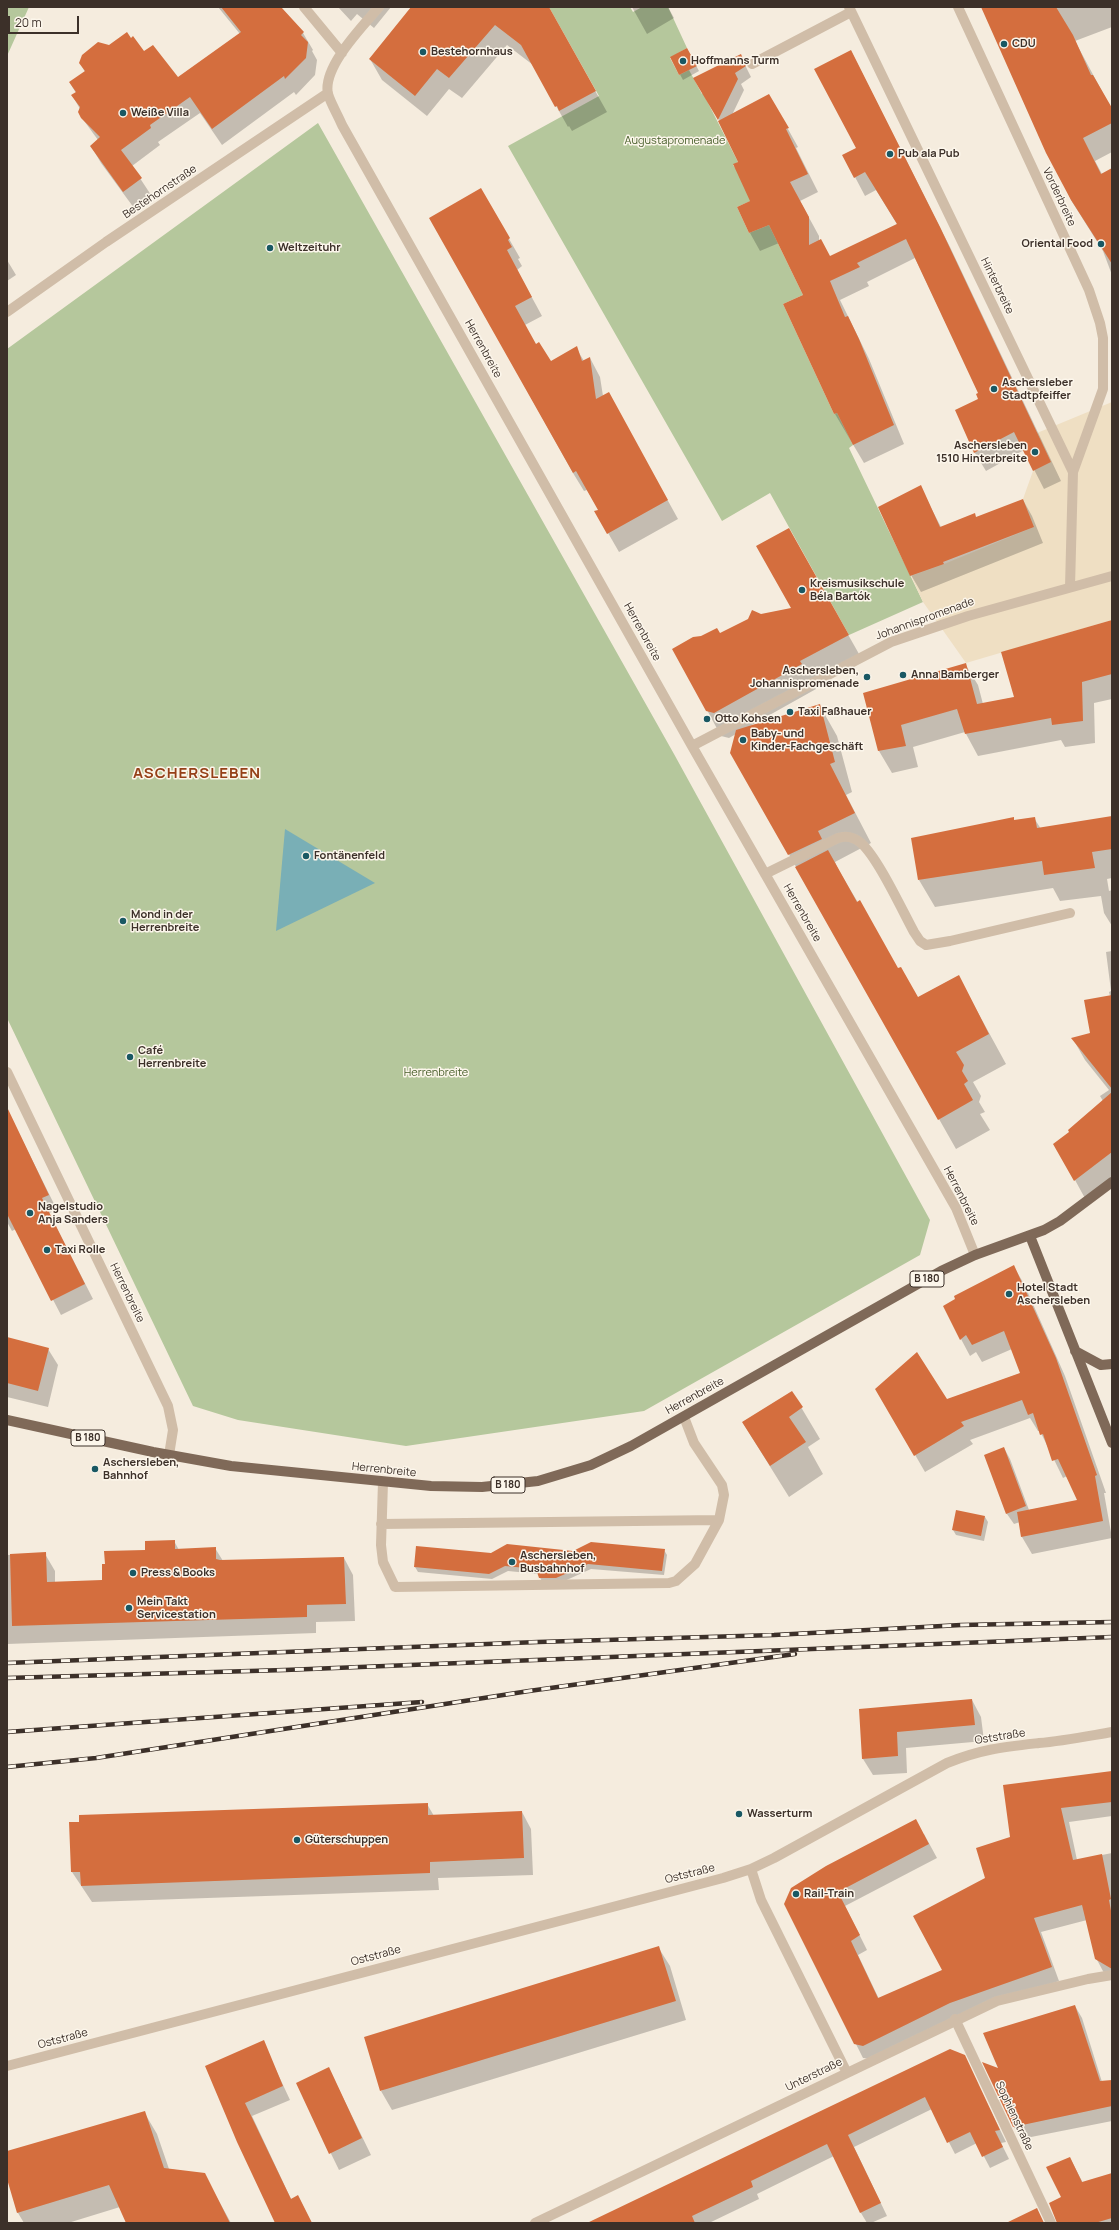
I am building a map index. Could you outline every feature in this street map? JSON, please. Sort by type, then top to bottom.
[{"type":"main road","name":"B 180","points":[[975,1255],[1030,1236],[1060,1221],[1112,1182]]},
{"type":"main road","points":[[1030,1236],[1112,1440]]},
{"type":"main road","name":"Herrenbreite","points":[[169,1455],[231,1466],[457,1488],[511,1485],[538,1481],[592,1464],[632,1446],[941,1271],[975,1255]]},
{"type":"main road","points":[[1075,1351],[1101,1365],[1112,1364]]},
{"type":"main road","name":"B 180","points":[[7,1420],[169,1455]]},
{"type":"street","points":[[304,7],[342,53]]},
{"type":"street","points":[[328,93],[332,71],[342,53],[379,7]]},
{"type":"street","name":"Vorderbreite","points":[[958,7],[1089,290],[1100,323],[1104,352],[1103,389],[1073,472]]},
{"type":"street","points":[[752,64],[850,9]]},
{"type":"street","name":"Hinterbreite","points":[[850,9],[1073,472],[1070,587]]},
{"type":"street","name":"Bestehornstraße","points":[[7,312],[106,242],[328,93]]},
{"type":"street","name":"Herrenbreite","points":[[328,93],[342,125],[692,746],[956,1208],[975,1255]]},
{"type":"street","name":"Johannispromenade","points":[[692,746],[891,642],[968,616],[1112,576]]},
{"type":"street","points":[[765,874],[838,838],[845,836],[855,838],[862,843],[877,865],[914,932],[920,941],[926,945],[950,941],[1070,913]]},
{"type":"street","name":"Herrenbreite","points":[[7,1074],[168,1406],[173,1430],[169,1455]]},
{"type":"street","points":[[383,1482],[381,1524],[383,1562],[395,1587],[429,1588],[669,1583],[676,1581],[696,1564],[719,1520],[724,1495],[722,1485],[694,1443],[684,1417]]},
{"type":"street","points":[[381,1524],[719,1520]]},
{"type":"street","name":"Oststraße","points":[[12,2065],[723,1878],[751,1869],[947,1763],[969,1754],[991,1748],[1040,1743],[1112,1732]]},
{"type":"street","points":[[751,1869],[761,1900],[847,2073]]},
{"type":"street","name":"Unterstraße","points":[[535,2223],[627,2180],[955,2019],[997,2001],[1088,1979],[1112,1975]]},
{"type":"street","name":"Sophienstraße","points":[[955,2019],[1051,2223]]},
{"type":"green space","points":[[7,7],[29,7],[7,56]]},
{"type":"green space","name":"Augustapromenade","points":[[549,7],[630,7],[633,12],[642,7],[668,7],[687,48],[670,58],[679,75],[689,70],[702,94],[703,93],[738,162],[733,165],[757,198],[737,207],[749,233],[769,225],[803,295],[783,304],[834,414],[837,413],[853,445],[849,448],[923,602],[849,635],[770,493],[722,521],[508,146],[599,96]]},
{"type":"green space","name":"Herrenbreite","points":[[318,123],[674,754],[930,1220],[920,1255],[644,1411],[406,1446],[238,1420],[193,1406],[7,1018],[7,349]]},
{"type":"shaded area","points":[[1112,402],[1112,620],[966,663],[923,602],[911,576],[1034,527],[1023,499],[1033,471],[1051,462],[1037,433]]},
{"type":"water","name":"Fontänenfeld","points":[[285,829],[375,883],[276,931]]},
{"type":"building","points":[[221,7],[281,7],[304,32],[301,35],[308,42],[306,58],[285,79],[284,76],[212,129],[190,97],[150,125],[151,128],[121,150],[142,178],[123,192],[90,146],[100,137],[81,118],[78,112],[80,107],[71,95],[76,92],[69,82],[85,71],[79,63],[82,55],[98,42],[109,45],[127,32],[131,38],[133,36],[144,51],[153,45],[178,77],[241,32]]},
{"type":"building","name":"Bestehornhaus","points":[[411,7],[549,7],[596,91],[559,111],[557,106],[555,107],[521,45],[495,25],[449,78],[437,69],[415,96],[369,59]]},
{"type":"building","points":[[981,7],[1056,7],[1073,35],[1091,75],[1093,75],[1112,108],[1112,123],[1083,138],[1101,174],[1112,168],[1112,264],[1071,200],[1046,153]]},
{"type":"building","name":"Hoffmanns Turm","points":[[687,48],[697,66],[679,75],[670,57]]},
{"type":"building","points":[[851,50],[940,227],[1051,462],[1033,471],[1014,432],[974,453],[955,410],[978,399],[976,394],[978,393],[906,239],[857,263],[860,267],[830,281],[845,317],[848,316],[859,339],[894,425],[853,445],[837,413],[834,414],[783,304],[803,295],[769,225],[749,233],[737,207],[750,201],[733,164],[738,162],[718,121],[769,94],[789,128],[786,129],[808,174],[790,182],[809,217],[809,245],[821,239],[830,256],[897,224],[865,172],[854,178],[842,155],[856,148],[814,69]]},
{"type":"building","points":[[741,54],[746,66],[735,73],[738,79],[718,120],[693,78]]},
{"type":"building","points":[[481,188],[510,238],[508,240],[512,247],[507,250],[532,297],[515,306],[536,344],[539,342],[551,361],[577,346],[582,361],[590,357],[596,399],[609,392],[668,500],[607,534],[594,511],[598,510],[576,471],[573,473],[429,218]]},
{"type":"building","points":[[921,485],[940,527],[975,513],[976,517],[1023,499],[1034,527],[943,562],[944,564],[910,576],[878,507]]},
{"type":"building","points":[[789,528],[849,635],[800,661],[802,664],[714,713],[706,711],[672,649],[693,637],[701,636],[717,628],[720,633],[748,619],[752,610],[761,614],[791,608],[756,546]]},
{"type":"building","points":[[1112,620],[1112,674],[1082,682],[1083,721],[1052,725],[1051,718],[965,734],[957,709],[901,725],[906,746],[878,751],[863,693],[966,663],[977,704],[1014,697],[1001,652]]},
{"type":"building","points":[[820,704],[835,762],[830,764],[855,813],[818,831],[822,839],[788,855],[730,753],[736,730]]},
{"type":"building","points":[[1112,816],[1112,849],[1092,852],[1095,868],[1044,875],[1042,861],[918,880],[911,838],[1014,817],[1014,820],[1035,817],[1037,828]]},
{"type":"building","points":[[828,850],[857,902],[860,900],[898,968],[901,967],[918,997],[959,975],[989,1034],[956,1052],[964,1065],[962,1071],[968,1081],[964,1084],[973,1100],[938,1120],[795,867]]},
{"type":"building","points":[[1112,995],[1112,1089],[1071,1038],[1090,1033],[1084,1000]]},
{"type":"building","points":[[1112,1092],[1112,1152],[1074,1181],[1053,1144],[1069,1132],[1068,1130]]},
{"type":"building","points":[[7,1107],[49,1195],[42,1198],[85,1284],[51,1301],[7,1214]]},
{"type":"building","points":[[1014,1265],[1056,1358],[1097,1475],[1095,1476],[1103,1521],[1021,1537],[1017,1512],[1077,1500],[1058,1459],[1052,1461],[1043,1434],[1040,1435],[1033,1413],[1028,1415],[1022,1400],[961,1422],[964,1426],[914,1456],[875,1389],[917,1352],[947,1399],[1020,1373],[1004,1331],[972,1345],[966,1335],[960,1340],[943,1306],[955,1299],[954,1296]]},
{"type":"building","points":[[7,1337],[49,1348],[38,1391],[7,1383]]},
{"type":"building","points":[[792,1391],[803,1407],[789,1417],[806,1442],[770,1466],[742,1422]]},
{"type":"building","points":[[1004,1447],[1026,1506],[1006,1514],[984,1455]]},
{"type":"building","points":[[956,1510],[985,1516],[981,1536],[952,1530]]},
{"type":"building","points":[[175,1540],[175,1549],[216,1547],[216,1559],[220,1560],[344,1557],[346,1604],[307,1605],[307,1617],[12,1626],[10,1554],[46,1552],[47,1582],[102,1580],[102,1564],[105,1564],[104,1551],[145,1550],[145,1541]]},
{"type":"building","points":[[591,1542],[665,1549],[662,1571],[588,1564],[556,1578],[539,1578],[536,1569],[505,1566],[489,1574],[414,1567],[416,1546],[491,1553],[507,1544],[573,1551]]},
{"type":"building","points":[[972,1699],[975,1725],[897,1732],[898,1756],[862,1759],[859,1709]]},
{"type":"building","points":[[1112,1771],[1112,1802],[1061,1808],[1073,1860],[1102,1854],[1111,1899],[1109,1900],[1112,1916],[1112,1969],[1095,1959],[1082,1905],[1034,1918],[1052,1967],[950,2003],[863,2046],[854,2044],[784,1904],[791,1888],[826,1866],[916,1819],[929,1844],[838,1892],[860,1935],[851,1941],[878,1998],[942,1970],[913,1916],[985,1878],[976,1848],[1010,1837],[1003,1785]]},
{"type":"building","name":"Güterschuppen","points":[[428,1803],[428,1815],[522,1811],[524,1858],[430,1862],[430,1873],[81,1886],[80,1872],[71,1872],[69,1822],[79,1822],[79,1815]]},
{"type":"building","points":[[659,1946],[676,2001],[380,2091],[364,2037]]},
{"type":"building","points":[[1075,2005],[1100,2081],[1112,2080],[1112,2106],[1013,2127],[982,2062],[998,2068],[983,2033]]},
{"type":"building","points":[[264,2040],[283,2086],[245,2103],[291,2199],[298,2195],[312,2223],[275,2223],[237,2142],[205,2066]]},
{"type":"building","points":[[950,2049],[965,2055],[1000,2130],[995,2131],[1003,2147],[982,2157],[970,2132],[947,2143],[925,2097],[848,2135],[881,2203],[860,2213],[827,2144],[751,2181],[753,2187],[692,2216],[695,2223],[587,2223]]},
{"type":"building","points":[[329,2067],[362,2138],[329,2154],[296,2083]]},
{"type":"building","points":[[145,2111],[164,2168],[205,2173],[230,2223],[126,2223],[109,2185],[17,2213],[7,2179],[7,2151]]},
{"type":"building","points":[[1070,2157],[1082,2182],[1112,2173],[1112,2218],[1095,2223],[1057,2223],[1049,2203],[1061,2197],[1046,2167]]},
{"type":"building","points":[[1037,2208],[1044,2223],[1006,2223]]},
{"type":"railway","points":[[7,1663],[538,1642],[774,1635],[961,1625],[1112,1622]]},
{"type":"railway","points":[[7,1678],[285,1670],[1112,1637]]},
{"type":"railway","points":[[7,1767],[96,1758],[529,1691],[795,1654]]},
{"type":"railway","points":[[7,1732],[422,1702]]},
{"type":"place","name":"CDU","points":[[1004,44]]},
{"type":"place","name":"Bestehornhaus","points":[[423,52]]},
{"type":"place","name":"Hoffmanns Turm","points":[[683,61]]},
{"type":"place","name":"Weiße Villa","points":[[123,113]]},
{"type":"place","name":"Pub ala Pub","points":[[890,154]]},
{"type":"place","name":"Oriental Food","points":[[1101,244]]},
{"type":"place","name":"Weltzeituhr","points":[[270,248]]},
{"type":"place","name":"Aschersleber Stadtpfeiffer","points":[[994,389]]},
{"type":"place","name":"Aschersleben 1510 Hinterbreite","points":[[1035,452]]},
{"type":"place","name":"Kreismusikschule Béla Bartók","points":[[802,590]]},
{"type":"place","name":"Anna Bamberger","points":[[903,675]]},
{"type":"place","name":"Aschersleben, Johannispromenade","points":[[867,677]]},
{"type":"place","name":"Taxi Faßhauer","points":[[790,712]]},
{"type":"place","name":"Otto Kohsen","points":[[707,719]]},
{"type":"place","name":"Baby- und Kinder-Fachgeschäft","points":[[743,740]]},
{"type":"place","name":"Fontänenfeld","points":[[306,856]]},
{"type":"place","name":"Mond in der Herrenbreite","points":[[123,921]]},
{"type":"place","name":"Café Herrenbreite","points":[[130,1057]]},
{"type":"place","name":"Nagelstudio Anja Sanders","points":[[30,1213]]},
{"type":"place","name":"Taxi Rolle","points":[[47,1250]]},
{"type":"place","name":"Hotel Stadt Aschersleben","points":[[1009,1294]]},
{"type":"place","name":"Aschersleben, Bahnhof","points":[[95,1469]]},
{"type":"place","name":"Aschersleben, Busbahnhof","points":[[512,1562]]},
{"type":"place","name":"Press & Books","points":[[133,1573]]},
{"type":"place","name":"Mein Takt Servicestation","points":[[129,1608]]},
{"type":"place","name":"Wasserturm","points":[[739,1814]]},
{"type":"place","name":"Güterschuppen","points":[[297,1840]]},
{"type":"place","name":"Rail-Train","points":[[796,1894]]},
{"type":"district","name":"ASCHERSLEBEN","points":[[197,774]]}]
